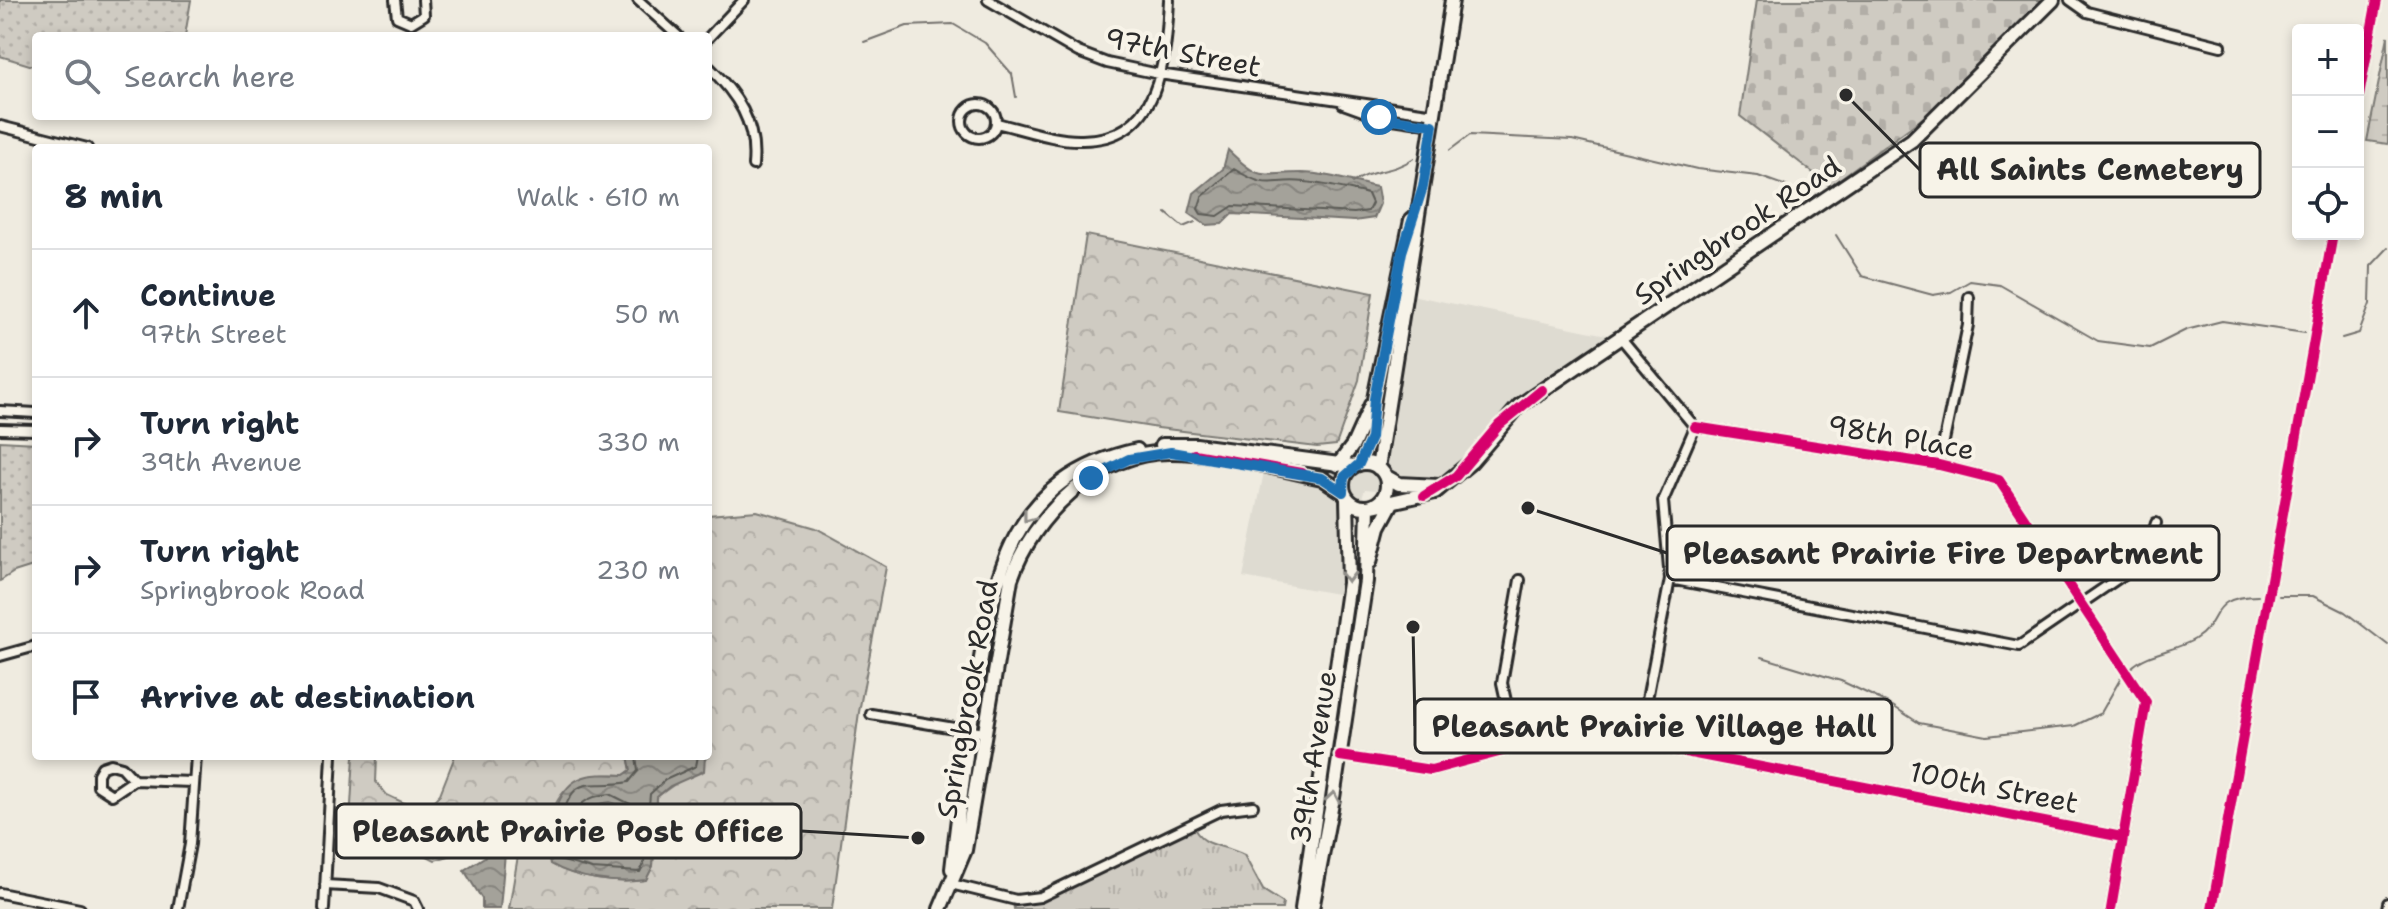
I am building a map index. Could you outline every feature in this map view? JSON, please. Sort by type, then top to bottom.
[{"type":"street","points":[[395,0],[393,8],[397,17],[411,23],[424,15],[423,0]]},
{"type":"street","points":[[638,0],[674,32]]},
{"type":"street","points":[[712,34],[744,0]]},
{"type":"street","name":"97th Street","points":[[988,0],[1078,52],[1107,63],[1434,119]]},
{"type":"street","points":[[996,123],[1080,141],[1122,133],[1146,112],[1159,74],[1169,0]]},
{"type":"street","points":[[1423,187],[1402,252],[1374,399],[1371,438],[1357,465],[1344,477],[1345,495],[1359,507],[1370,507],[1387,491],[1382,472],[1452,0]]},
{"type":"street","name":"Springbrook Road","points":[[1370,507],[1435,492],[1471,462],[1499,425],[1519,406],[1912,140],[2053,0]]},
{"type":"street","points":[[2070,0],[2087,12],[2221,46]]},
{"type":"street","points":[[712,70],[736,93],[752,130],[753,165]]},
{"type":"street","points":[[980,104],[990,108],[996,123],[991,133],[976,138],[966,133],[962,117],[969,107],[980,104]]},
{"type":"street","points":[[0,126],[71,144]]},
{"type":"street","points":[[1939,465],[1968,325],[1969,297]]},
{"type":"street","points":[[1621,338],[1695,427],[1663,501],[1670,579],[1639,741]]},
{"type":"street","points":[[1338,465],[1353,445],[1374,399]]},
{"type":"street","points":[[0,411],[32,413]]},
{"type":"street","name":"98th Place","points":[[1695,427],[1939,465],[1999,480],[2146,702],[2111,909]]},
{"type":"street","points":[[0,429],[32,430]]},
{"type":"street","name":"Springbrook Road","points":[[951,884],[969,731],[990,598],[1000,567],[1027,518],[1065,482],[1110,457],[1169,444],[1357,465]]},
{"type":"street","name":"Springbrook Road","points":[[940,909],[965,850],[1006,601],[1017,561],[1046,516],[1077,487],[1129,459],[1171,452],[1322,478],[1345,495]]},
{"type":"street","points":[[1357,465],[1382,472],[1399,484],[1439,486]]},
{"type":"street","name":"39th Avenue","points":[[1302,909],[1349,583],[1345,495]]},
{"type":"street","points":[[1366,581],[1379,527],[1392,503]]},
{"type":"street","name":"39th Avenue","points":[[1312,909],[1340,756],[1366,581],[1370,507]]},
{"type":"street","points":[[1670,579],[2019,646],[2145,560],[2156,523]]},
{"type":"street","points":[[1516,746],[1502,683],[1520,580]]},
{"type":"street","points":[[0,656],[32,647]]},
{"type":"street","points":[[871,714],[984,733]]},
{"type":"street","name":"100th Street","points":[[1340,756],[1431,770],[1577,731],[2122,837]]},
{"type":"street","points":[[178,909],[190,844],[195,760]]},
{"type":"street","points":[[324,909],[332,760]]},
{"type":"street","points":[[134,780],[117,764],[102,767],[97,778],[98,786],[112,795],[134,780],[192,782]]},
{"type":"street","points":[[951,884],[1016,900],[1040,897],[1221,810],[1253,806]]},
{"type":"street","points":[[325,885],[379,888],[414,901],[418,909]]},
{"type":"street","points":[[0,893],[80,909]]},
{"type":"street","points":[[2387,909],[2388,903]]},
{"type":"shaded area","points":[[1406,294],[1621,338],[1542,390],[1459,473],[1409,493],[1365,489],[1356,515],[1357,559],[1348,596],[1243,577],[1265,467],[1361,467],[1372,457],[1386,418]]},
{"type":"green space","points":[[0,0],[191,0],[186,32],[32,32],[32,66],[0,56]]},
{"type":"green space","points":[[1757,0],[2045,0],[1931,112],[1830,186],[1740,116]]},
{"type":"green space","points":[[2388,36],[2388,144],[2367,141]]},
{"type":"green space","points":[[1086,235],[1373,293],[1359,380],[1336,445],[1317,447],[1158,428],[1059,412]]},
{"type":"green space","points":[[0,441],[32,443],[32,566],[0,581]]},
{"type":"green space","points":[[757,511],[816,528],[886,567],[859,712],[832,909],[509,909],[520,844],[495,843],[435,860],[419,852],[408,838],[388,843],[349,838],[354,760],[377,760],[376,782],[387,795],[423,812],[440,794],[453,760],[629,760],[631,770],[624,775],[585,778],[571,785],[561,796],[550,824],[551,864],[596,879],[645,880],[653,866],[657,797],[692,773],[705,760],[712,760],[712,515]]},
{"type":"green space","points":[[610,802],[622,806],[625,824],[620,838],[603,842],[581,839],[578,824],[584,813],[596,805]]},
{"type":"green space","points":[[1192,824],[1208,842],[1244,855],[1263,890],[1283,903],[1282,909],[1014,909],[1013,899],[1028,900]]},
{"type":"water","points":[[1228,150],[1248,168],[1262,174],[1320,174],[1377,187],[1380,204],[1374,218],[1354,221],[1232,214],[1222,224],[1206,225],[1189,213],[1194,193],[1223,169]]},
{"type":"water","points":[[629,760],[705,760],[704,771],[670,786],[657,797],[653,866],[646,880],[597,879],[551,864],[551,826],[565,790],[572,783],[589,776],[624,775],[631,770]],"holes":[[[610,802],[622,806],[625,824],[620,838],[603,842],[581,839],[578,824],[589,809]]]},
{"type":"water","points":[[497,849],[505,853],[500,909],[482,909],[482,899],[464,870]]},
{"type":"waterway","points":[[864,42],[907,26],[953,24],[985,43],[1012,74],[1016,97]]},
{"type":"waterway","points":[[1450,150],[1470,135],[1572,140],[1697,169],[1758,176],[1792,188]]},
{"type":"waterway","points":[[1352,183],[1414,158]]},
{"type":"waterway","points":[[1166,213],[1183,227],[1195,222]]},
{"type":"waterway","points":[[1836,235],[1862,276],[1933,295],[1951,292],[1970,281],[2000,285],[2098,341],[2150,348],[2186,330],[2222,321],[2305,333]]},
{"type":"waterway","points":[[2342,338],[2359,333],[2370,304],[2371,266],[2388,248]]},
{"type":"waterway","points":[[2132,667],[2146,658],[2195,639],[2230,600],[2258,596]]},
{"type":"waterway","points":[[2279,596],[2313,596],[2345,612],[2388,645]]},
{"type":"waterway","points":[[1762,657],[1841,681],[1888,703],[1919,723],[1987,736],[2074,726],[2101,713],[2122,676]]},
{"type":"cycle path","points":[[2359,96],[2377,0]]},
{"type":"cycle path","points":[[2212,909],[2332,240]]},
{"type":"cycle path","points":[[1424,496],[1456,476],[1499,425],[1542,390]]},
{"type":"cycle path","points":[[1695,427],[1939,465],[1999,480],[2146,702],[2111,909]]},
{"type":"cycle path","points":[[1194,454],[1301,473]]},
{"type":"cycle path","points":[[1340,756],[1431,770],[1577,731],[2122,837]]},
{"type":"place","name":"All Saints Cemetery","points":[[1846,95]]},
{"type":"place","name":"Pleasant Prairie Fire Department","points":[[1528,508]]},
{"type":"place","name":"Pleasant Prairie Village Hall","points":[[1413,627]]},
{"type":"place","name":"Pleasant Prairie Post Office","points":[[918,838]]},
{"type":"route","points":[[1091,478],[1129,459],[1171,452],[1322,478],[1330,480],[1343,492],[1344,477],[1348,470],[1359,464],[1371,438],[1374,399],[1402,252],[1423,187],[1433,125],[1379,117]]}]
